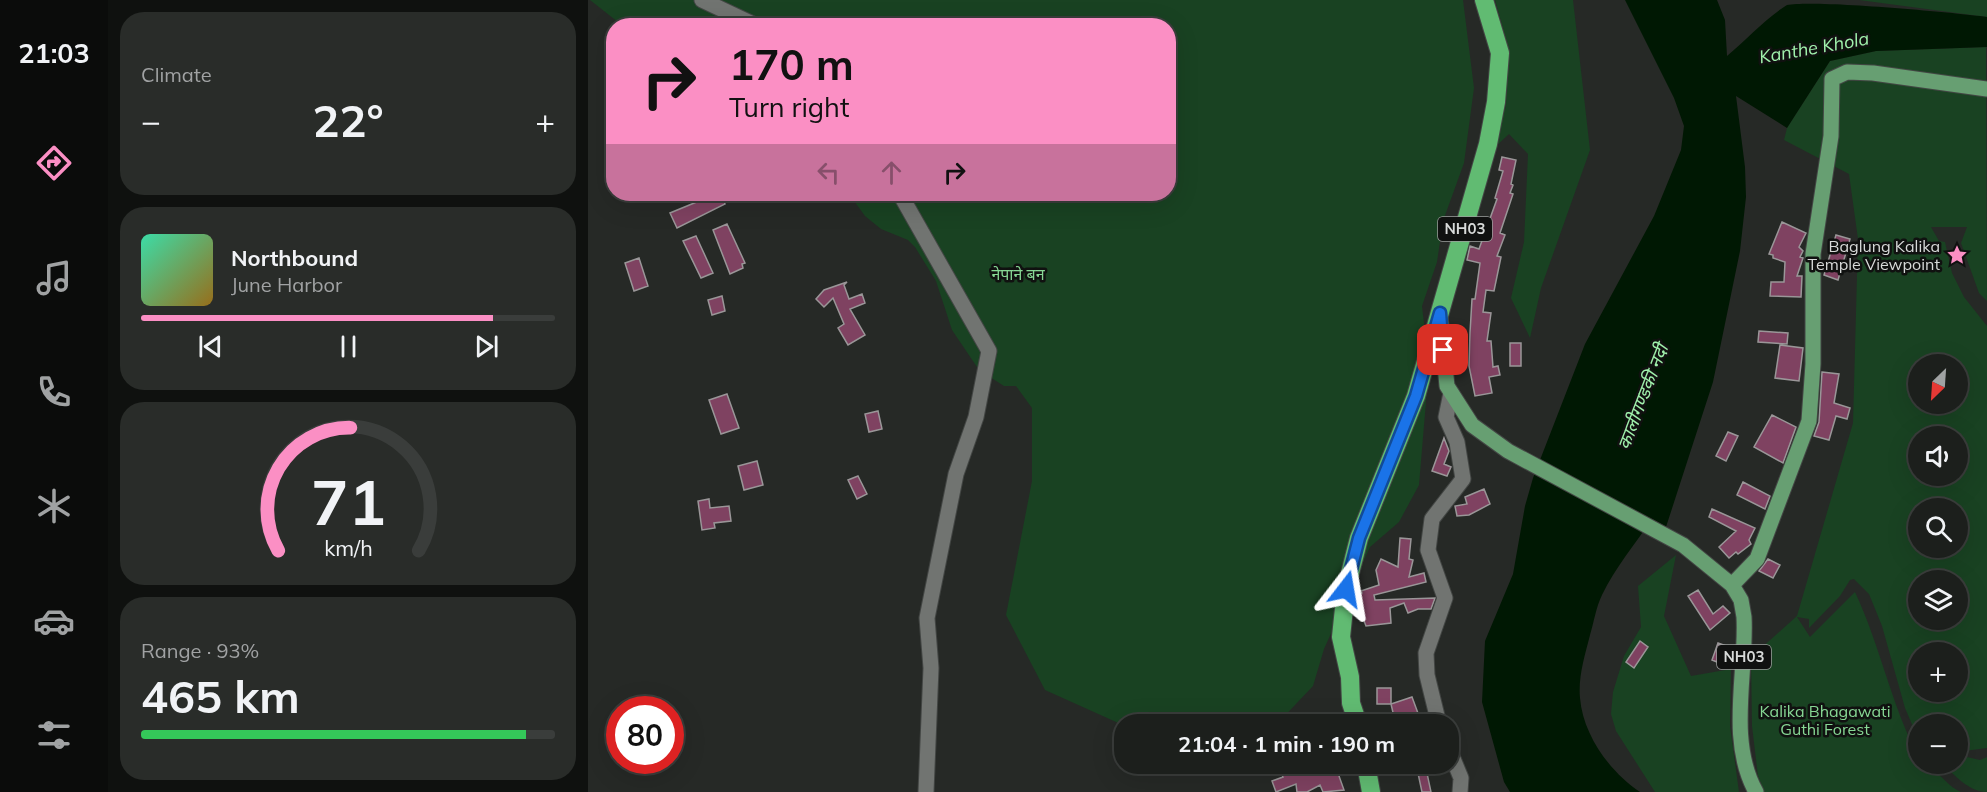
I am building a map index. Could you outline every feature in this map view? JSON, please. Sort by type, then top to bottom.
[{"type":"highway","name":"NH03","points":[[1440,313],[1488,144],[1496,102],[1500,54],[1484,0]]},
{"type":"highway","points":[[1355,714],[1351,703],[1350,677],[1341,637],[1346,589],[1359,538],[1416,396],[1440,313]]},
{"type":"highway","points":[[1368,774],[1371,792]]},
{"type":"main road","points":[[1732,585],[1757,560],[1809,421],[1813,364],[1813,254],[1831,136],[1832,79],[1846,72],[1873,73],[1987,89]]},
{"type":"main road","name":"NH03","points":[[1440,313],[1446,386],[1472,425],[1508,451],[1683,545],[1732,585],[1742,600],[1744,617],[1741,730],[1744,760],[1756,792]]},
{"type":"street","points":[[702,0],[740,18]]},
{"type":"street","points":[[904,201],[989,351],[976,417],[956,474],[927,618],[931,668],[926,792]]},
{"type":"street","points":[[1437,714],[1427,675],[1426,653],[1445,598],[1428,550],[1432,519],[1463,479],[1457,442],[1446,417],[1451,393]]},
{"type":"street","points":[[1459,773],[1460,792]]},
{"type":"green space","name":"नेपाने बन","points":[[590,0],[1463,0],[1474,88],[1464,163],[1443,221],[1437,262],[1422,306],[1429,366],[1419,485],[1399,522],[1370,547],[1324,649],[1313,686],[1286,714],[1114,714],[1114,721],[1045,690],[1006,615],[1032,481],[1032,408],[1016,386],[1004,386],[979,370],[952,330],[936,281],[915,247],[908,240],[881,229],[865,216],[854,201],[1176,201],[1176,18],[613,18]]},
{"type":"green space","points":[[1495,0],[1573,0],[1590,150],[1541,288],[1530,338],[1511,298],[1524,242],[1528,154],[1509,134],[1493,149],[1506,105],[1508,46]]},
{"type":"green space","points":[[1859,0],[1987,0],[1987,17]]},
{"type":"green space","name":"Kalika Bhagawati Guthi Forest","points":[[1986,47],[1987,301],[1979,293],[1961,243],[1967,227],[1931,227],[1939,241],[1945,242],[1952,273],[1964,297],[1987,326],[1987,748],[1968,750],[1968,714],[1908,715],[1882,626],[1869,594],[1854,579],[1850,580],[1840,596],[1809,628],[1809,619],[1797,617],[1810,637],[1855,592],[1908,734],[1908,774],[1938,774],[1961,792],[1764,792],[1758,776],[1752,726],[1751,657],[1797,616],[1853,423],[1858,239],[1849,174],[1784,140],[1787,128],[1830,61],[1876,51]]},
{"type":"green space","points":[[1676,555],[1664,616],[1691,676],[1731,669],[1730,726],[1739,792],[1655,792],[1616,731],[1611,714],[1613,692],[1624,656],[1641,627],[1638,586]]},
{"type":"green space","points":[[1968,757],[1980,760],[1987,757],[1987,792],[1974,789],[1953,774],[1968,774]]},
{"type":"water","points":[[1625,0],[1717,0],[1725,20],[1727,56],[1779,10],[1787,5],[1803,4],[1884,7],[1987,17],[1987,47],[1876,51],[1830,61],[1787,128],[1736,96],[1745,167],[1746,197],[1740,251],[1713,382],[1666,527],[1652,519],[1607,585],[1597,610],[1581,674],[1582,712],[1592,739],[1618,774],[1640,792],[1510,792],[1504,782],[1482,702],[1485,641],[1513,574],[1525,506],[1533,478],[1585,344],[1654,216],[1681,150],[1684,126],[1674,98]]},
{"type":"building","points":[[1502,157],[1516,160],[1510,193],[1513,194],[1500,233],[1505,235],[1497,256],[1501,257],[1494,291],[1486,290],[1483,312],[1491,313],[1487,341],[1491,341],[1493,367],[1498,366],[1500,375],[1489,377],[1492,393],[1475,396],[1469,366],[1470,333],[1472,299],[1475,299],[1480,263],[1467,260],[1470,246],[1479,249],[1497,199],[1495,198],[1503,171],[1499,170]]},
{"type":"building","points":[[699,201],[724,201],[725,204],[677,228],[670,213]]},
{"type":"building","points":[[1782,222],[1806,233],[1799,247],[1803,251],[1797,276],[1802,276],[1801,297],[1770,296],[1771,282],[1784,282],[1785,262],[1769,254]]},
{"type":"building","points":[[727,224],[745,263],[742,264],[743,268],[730,274],[713,230]]},
{"type":"building","points":[[1836,235],[1850,239],[1838,280],[1824,275]]},
{"type":"building","points":[[696,236],[713,273],[701,278],[683,241]]},
{"type":"building","points":[[639,258],[648,286],[634,291],[625,263]]},
{"type":"building","points":[[847,282],[844,285],[849,299],[862,294],[865,303],[850,309],[865,335],[848,345],[838,328],[844,324],[833,298],[824,307],[816,299],[824,290]]},
{"type":"building","points":[[722,296],[725,311],[712,315],[708,300]]},
{"type":"building","points":[[1759,331],[1788,333],[1787,344],[1758,342]]},
{"type":"building","points":[[1510,343],[1521,343],[1521,366],[1510,366]]},
{"type":"building","points":[[1780,345],[1803,348],[1799,381],[1775,378]]},
{"type":"building","points":[[1822,372],[1839,374],[1834,403],[1850,408],[1847,419],[1836,416],[1829,440],[1814,436],[1819,422]]},
{"type":"building","points":[[727,394],[739,428],[721,434],[709,400]]},
{"type":"building","points":[[878,411],[882,429],[869,432],[865,414]]},
{"type":"building","points":[[1772,415],[1796,427],[1783,463],[1754,447]]},
{"type":"building","points":[[1728,432],[1738,436],[1726,461],[1716,456]]},
{"type":"building","points":[[1444,438],[1449,451],[1444,464],[1451,467],[1447,476],[1432,471]]},
{"type":"building","points":[[757,461],[763,485],[744,490],[738,466]]},
{"type":"building","points":[[858,476],[867,494],[857,499],[848,480]]},
{"type":"building","points":[[1743,482],[1770,496],[1765,509],[1737,495]]},
{"type":"building","points":[[1484,489],[1490,504],[1469,515],[1457,516],[1455,506],[1467,504],[1465,497]]},
{"type":"building","points":[[709,499],[710,508],[729,506],[731,521],[714,523],[715,528],[702,530],[698,501]]},
{"type":"building","points":[[1712,509],[1755,528],[1749,540],[1751,544],[1729,558],[1719,547],[1736,531],[1709,517]]},
{"type":"building","points":[[1400,538],[1411,539],[1409,559],[1413,560],[1409,577],[1424,573],[1426,582],[1374,595],[1375,600],[1435,598],[1431,609],[1418,609],[1408,613],[1404,603],[1390,608],[1391,623],[1366,626],[1360,610],[1357,612],[1355,609],[1356,597],[1362,593],[1361,591],[1379,585],[1376,570],[1381,559],[1398,567]]},
{"type":"building","points":[[1768,559],[1780,565],[1773,578],[1759,571]]},
{"type":"building","points":[[1698,590],[1713,614],[1723,606],[1730,613],[1710,630],[1688,596]]},
{"type":"building","points":[[1640,641],[1648,647],[1634,668],[1626,662]]},
{"type":"building","points":[[1718,643],[1729,647],[1722,664],[1712,660]]},
{"type":"building","points":[[1377,688],[1391,688],[1391,704],[1377,704]]},
{"type":"building","points":[[1412,697],[1418,714],[1393,714],[1391,704]]},
{"type":"building","points":[[1281,774],[1342,774],[1339,776],[1344,790],[1323,792],[1320,785],[1307,792],[1297,792],[1296,784],[1276,792],[1272,781],[1283,777]]},
{"type":"building","points":[[1418,774],[1427,774],[1431,792],[1422,792]]},
{"type":"place","name":"Baglung Kalika Temple Viewpoint","points":[[1957,255]]},
{"type":"route","points":[[1346,589],[1359,538],[1416,396],[1440,313],[1443,350]]},
{"type":"water label","name":"Kanthe Khola","points":[[1814,48]]},
{"type":"water label","name":"कालीगण्डकी नदी","points":[[1643,397]]}]
